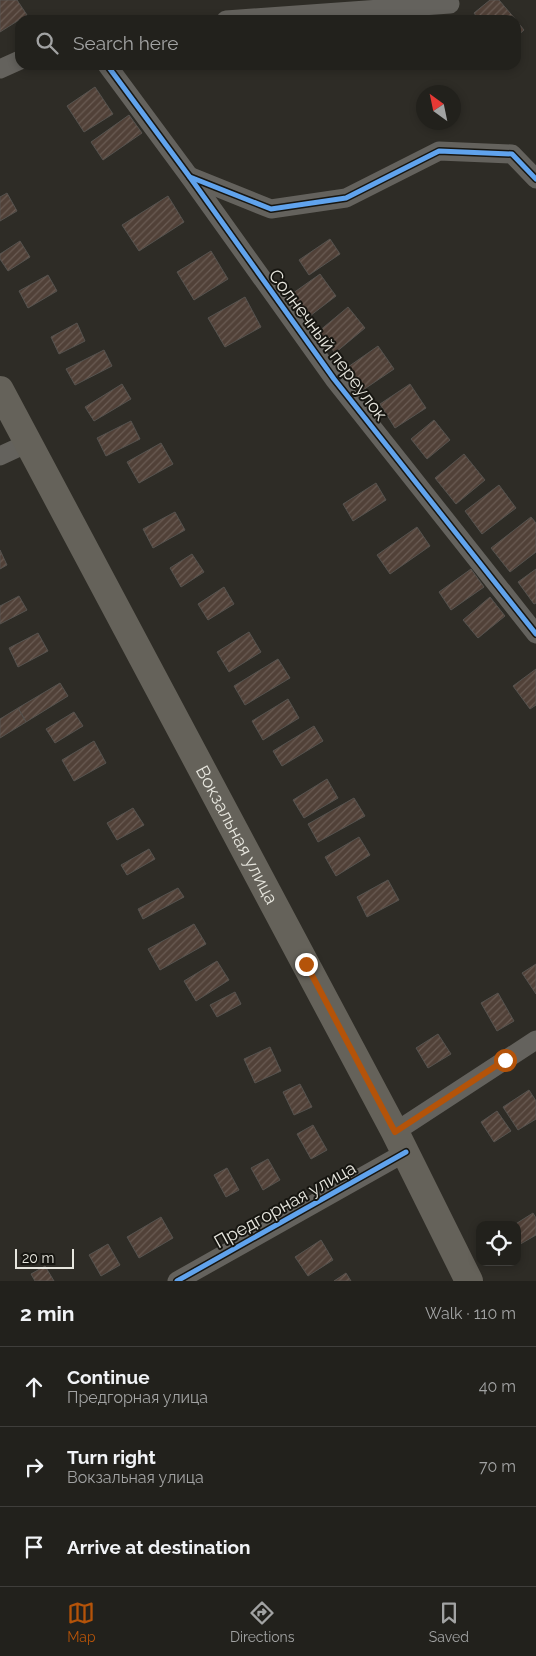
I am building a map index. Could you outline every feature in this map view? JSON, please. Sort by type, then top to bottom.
[{"type":"main road","name":"Вокзальная улица","points":[[0,390],[401,1142],[469,1281]]},
{"type":"street","points":[[296,15],[450,4]]},
{"type":"street","points":[[0,69],[15,62]]},
{"type":"street","name":"Солнечный переулок","points":[[111,70],[334,379],[536,634]]},
{"type":"street","points":[[189,176],[270,209],[346,198],[439,150],[512,154],[536,179]]},
{"type":"street","points":[[0,456],[28,443]]},
{"type":"street","name":"Предгорная улица","points":[[177,1281],[401,1142],[536,1040]]},
{"type":"building","points":[[0,0],[17,0],[27,15],[15,15],[15,23],[0,32]]},
{"type":"building","points":[[490,0],[499,0],[512,15],[475,15],[474,13]]},
{"type":"building","points":[[95,87],[113,114],[84,132],[67,106]]},
{"type":"building","points":[[129,115],[142,133],[103,160],[91,142]]},
{"type":"building","points":[[7,193],[17,211],[0,221],[0,197]]},
{"type":"building","points":[[168,196],[184,222],[139,251],[122,225]]},
{"type":"building","points":[[330,239],[340,254],[309,275],[299,260]]},
{"type":"building","points":[[20,241],[30,257],[8,271],[0,259],[0,254]]},
{"type":"building","points":[[211,251],[228,279],[194,300],[177,272]]},
{"type":"building","points":[[320,274],[336,296],[306,319],[289,296]]},
{"type":"building","points":[[48,275],[57,291],[28,308],[19,291]]},
{"type":"building","points":[[245,297],[261,327],[225,347],[208,318]]},
{"type":"building","points":[[348,307],[365,328],[335,353],[318,332]]},
{"type":"building","points":[[77,323],[85,341],[59,354],[51,337]]},
{"type":"building","points":[[378,346],[394,369],[363,390],[348,367]]},
{"type":"building","points":[[104,350],[112,366],[75,385],[66,369]]},
{"type":"building","points":[[122,384],[131,399],[94,421],[85,407]]},
{"type":"building","points":[[410,384],[426,408],[395,428],[380,404]]},
{"type":"building","points":[[434,420],[450,440],[427,459],[411,439]]},
{"type":"building","points":[[131,421],[140,439],[106,456],[97,438]]},
{"type":"building","points":[[161,443],[173,464],[139,483],[127,462]]},
{"type":"building","points":[[464,454],[485,480],[456,504],[435,478]]},
{"type":"building","points":[[376,483],[386,500],[353,521],[343,504]]},
{"type":"building","points":[[499,485],[516,508],[482,534],[465,511]]},
{"type":"building","points":[[175,512],[185,530],[153,548],[143,529]]},
{"type":"building","points":[[531,517],[536,523],[536,552],[510,572],[491,548]]},
{"type":"building","points":[[417,527],[430,546],[390,574],[377,555]]},
{"type":"building","points":[[0,550],[7,565],[0,569]]},
{"type":"building","points":[[192,554],[204,572],[181,587],[170,568]]},
{"type":"building","points":[[471,569],[484,587],[451,610],[439,592]]},
{"type":"building","points":[[536,569],[536,603],[534,604],[518,582]]},
{"type":"building","points":[[224,587],[234,604],[208,620],[198,604]]},
{"type":"building","points":[[19,596],[27,610],[0,624],[0,606]]},
{"type":"building","points":[[490,597],[505,616],[478,638],[463,620]]},
{"type":"building","points":[[249,632],[261,652],[229,672],[217,652]]},
{"type":"building","points":[[38,633],[48,651],[18,667],[9,648]]},
{"type":"building","points":[[278,659],[290,678],[245,705],[234,686]]},
{"type":"building","points":[[536,669],[536,705],[530,709],[513,686]]},
{"type":"building","points":[[60,683],[68,696],[26,722],[18,708]]},
{"type":"building","points":[[288,699],[299,718],[263,740],[252,721]]},
{"type":"building","points":[[18,708],[26,722],[0,738],[0,719]]},
{"type":"building","points":[[74,712],[83,726],[55,743],[46,729]]},
{"type":"building","points":[[314,726],[323,741],[282,766],[273,751]]},
{"type":"building","points":[[94,741],[106,763],[74,781],[62,760]]},
{"type":"building","points":[[327,779],[338,798],[304,818],[293,800]]},
{"type":"building","points":[[354,798],[365,816],[318,842],[308,824]]},
{"type":"building","points":[[133,808],[144,825],[117,840],[107,823]]},
{"type":"building","points":[[359,837],[370,855],[336,876],[325,857]]},
{"type":"building","points":[[149,849],[155,859],[127,875],[121,865]]},
{"type":"building","points":[[388,880],[399,900],[367,917],[357,897]]},
{"type":"building","points":[[178,888],[184,897],[143,919],[138,909]]},
{"type":"building","points":[[194,924],[206,944],[160,970],[148,949]]},
{"type":"building","points":[[217,961],[229,980],[196,1001],[184,981]]},
{"type":"building","points":[[536,964],[536,994],[522,973]]},
{"type":"building","points":[[235,992],[241,1004],[217,1017],[210,1005]]},
{"type":"building","points":[[498,993],[514,1021],[497,1031],[481,1003]]},
{"type":"building","points":[[438,1034],[451,1054],[428,1068],[416,1048]]},
{"type":"building","points":[[270,1047],[281,1071],[255,1083],[244,1059]]},
{"type":"building","points":[[300,1084],[312,1107],[294,1115],[283,1092]]},
{"type":"building","points":[[529,1090],[536,1101],[536,1119],[518,1130],[503,1107]]},
{"type":"building","points":[[497,1111],[511,1131],[494,1142],[481,1122]]},
{"type":"building","points":[[313,1125],[327,1150],[311,1159],[297,1134]]},
{"type":"building","points":[[268,1159],[280,1180],[263,1190],[251,1168]]},
{"type":"building","points":[[227,1168],[239,1190],[226,1197],[214,1175]]},
{"type":"building","points":[[533,1213],[536,1218],[536,1235],[521,1244],[521,1221]]},
{"type":"building","points":[[161,1217],[173,1238],[139,1258],[127,1237]]},
{"type":"building","points":[[321,1240],[333,1260],[308,1276],[295,1257]]},
{"type":"building","points":[[108,1244],[120,1265],[101,1276],[89,1255]]},
{"type":"building","points":[[45,1266],[54,1281],[35,1281],[31,1274]]},
{"type":"building","points":[[346,1273],[351,1281],[334,1281]]},
{"type":"cycle path","points":[[111,70],[334,379],[536,634]]},
{"type":"cycle path","points":[[190,177],[271,209],[346,198],[439,151],[512,154],[536,179]]},
{"type":"cycle path","points":[[177,1281],[406,1152]]},
{"type":"route","points":[[306,964],[395,1132],[505,1060]]}]
